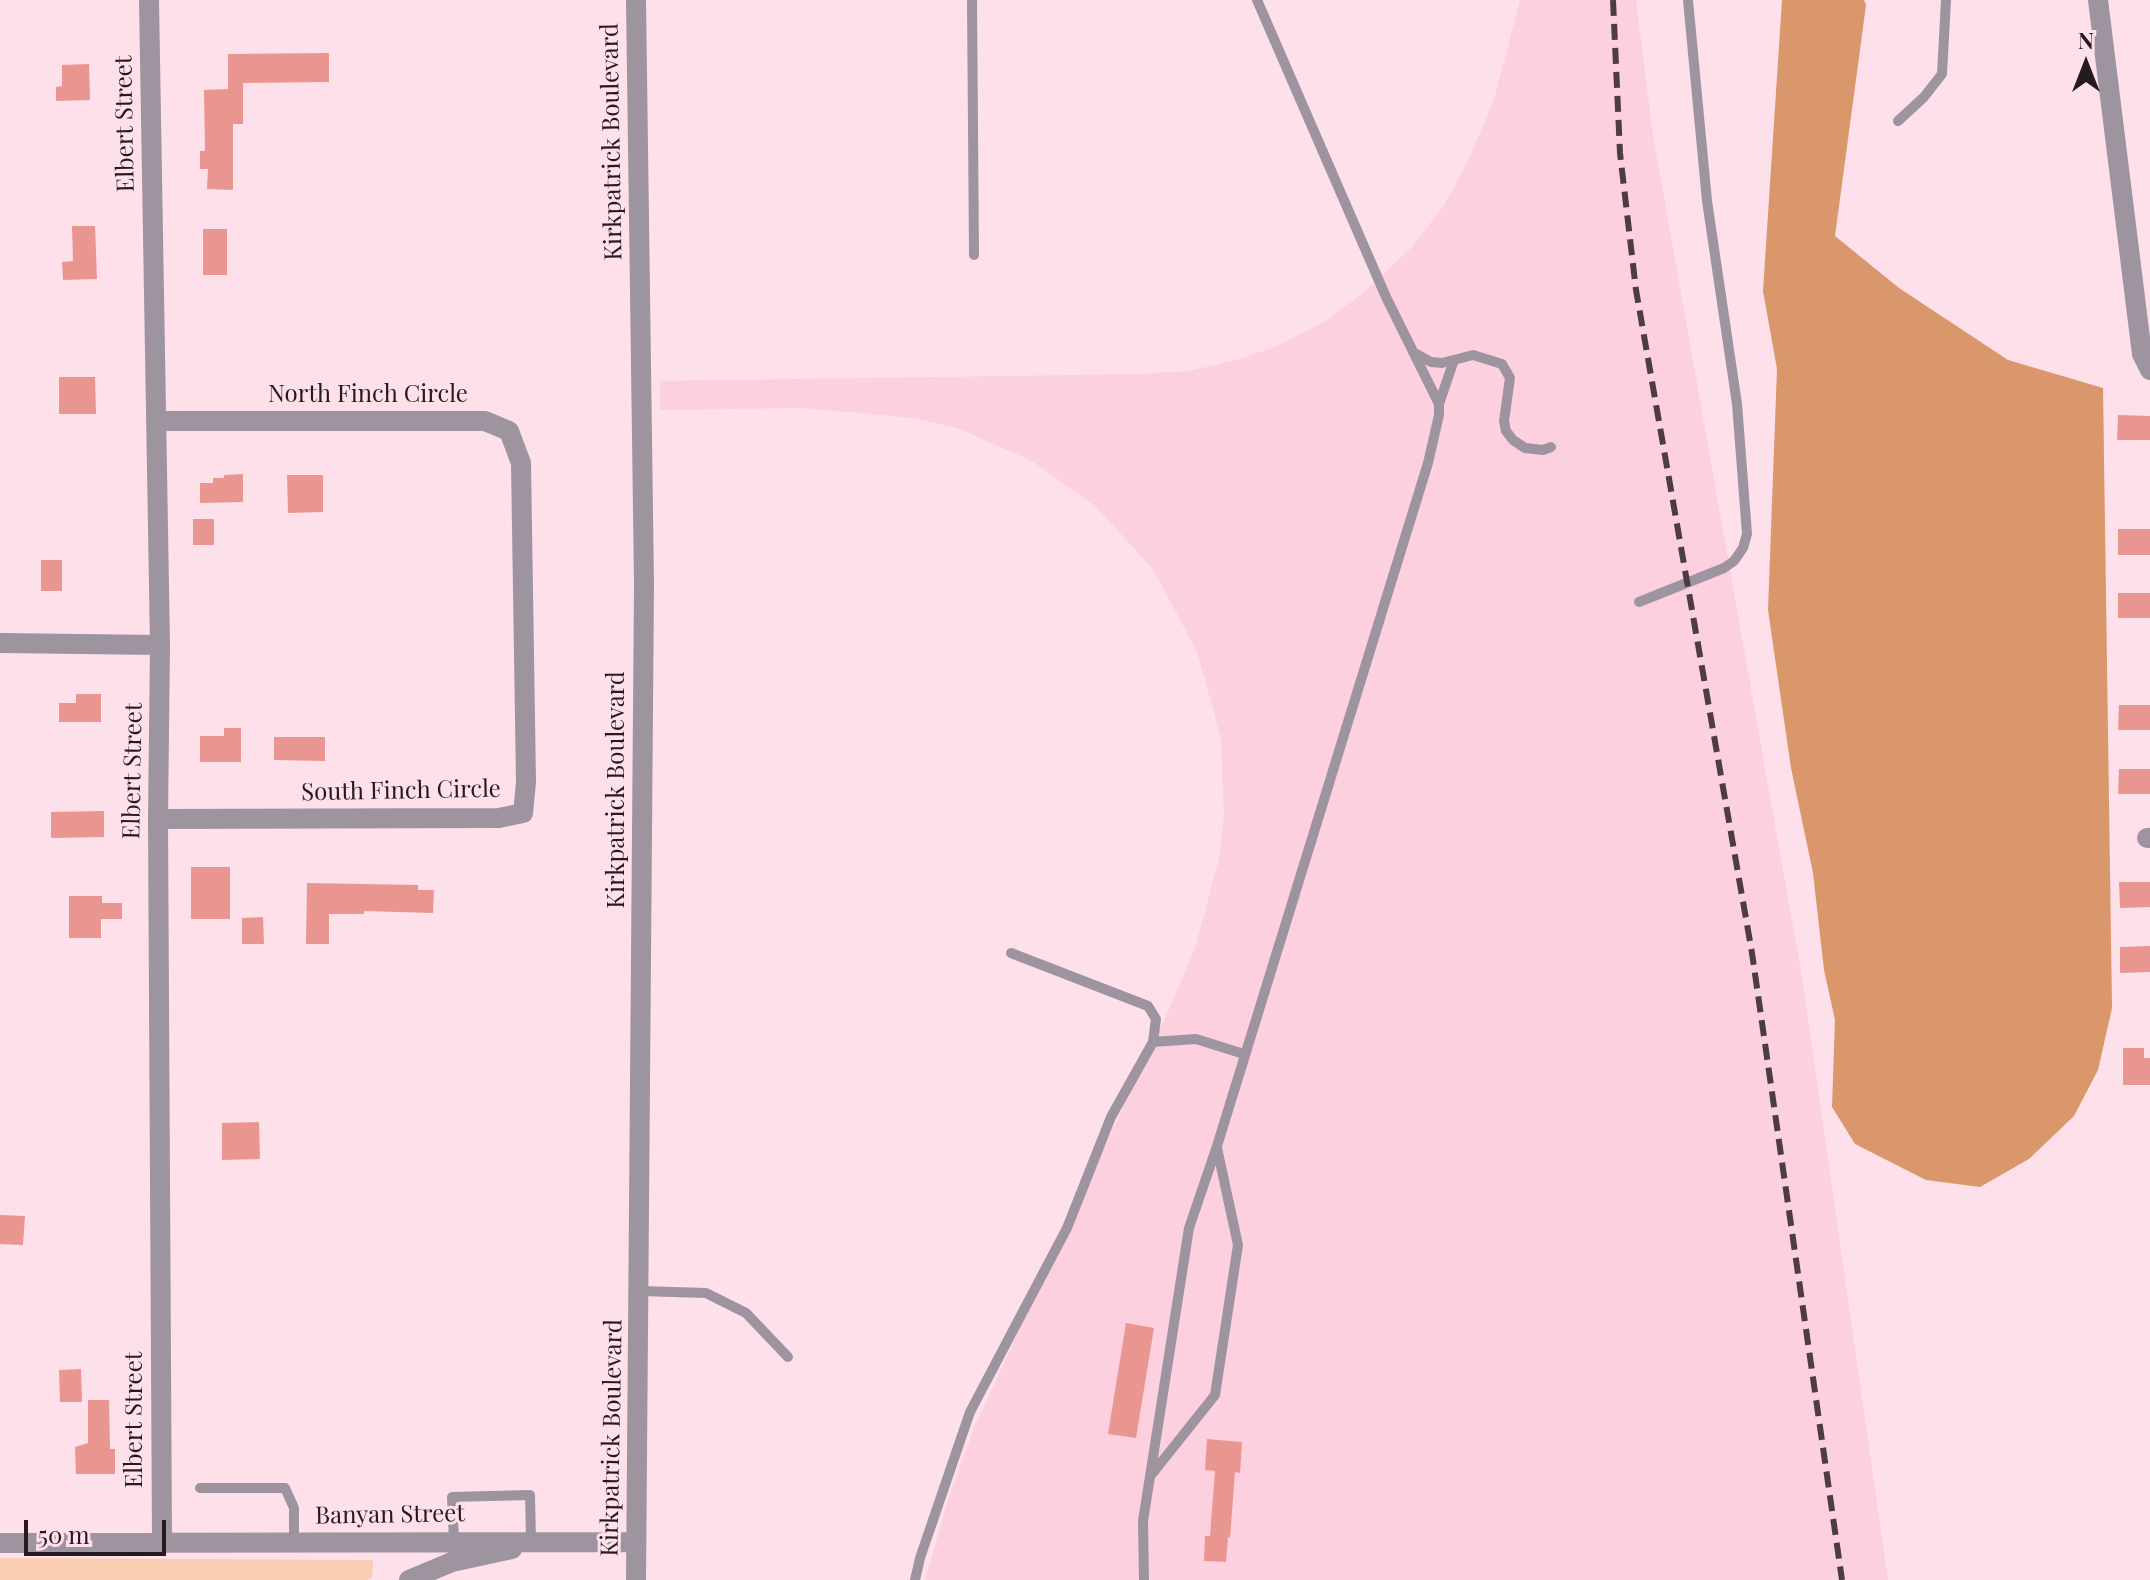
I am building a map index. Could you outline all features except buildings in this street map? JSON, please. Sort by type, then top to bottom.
[{"type":"street","name":"Elbert Street","points":[[149,0],[160,645],[162,1543]]},
{"type":"street","name":"Kirkpatrick Boulevard","points":[[636,0],[644,584],[636,1580]]},
{"type":"street","points":[[2098,0],[2142,354],[2150,370]]},
{"type":"street","name":"North Finch Circle","points":[[156,421],[485,421],[509,431],[521,463],[522,594]]},
{"type":"street","name":"South Finch Circle","points":[[158,819],[499,818],[523,813],[526,782],[522,594]]},
{"type":"street","points":[[0,643],[160,645]]},
{"type":"street","points":[[409,1580],[452,1562],[541,1540]]},
{"type":"street","name":"Banyan Street","points":[[0,1543],[636,1542]]},
{"type":"lane","points":[[972,0],[974,255]]},
{"type":"lane","points":[[1257,0],[1411,350],[1439,404]]},
{"type":"lane","points":[[1639,602],[1724,568],[1734,561],[1743,548],[1747,534],[1737,404],[1707,201],[1688,0]]},
{"type":"lane","points":[[1898,121],[1924,97],[1942,74],[1946,0]]},
{"type":"lane","points":[[1411,350],[1431,362],[1473,355],[1502,364],[1510,378],[1504,421],[1506,431],[1525,448],[1543,450],[1551,447]]},
{"type":"lane","points":[[1144,1580],[1143,1521],[1189,1228],[1428,463],[1438,426],[1439,404],[1454,360]]},
{"type":"lane","points":[[915,1580],[970,1412],[1067,1228],[1111,1117],[1153,1042],[1156,1019],[1148,1006],[1011,953]]},
{"type":"lane","points":[[1153,1042],[1196,1039],[1244,1054]]},
{"type":"lane","points":[[1150,1476],[1215,1395],[1238,1245],[1217,1146]]},
{"type":"lane","points":[[640,1291],[706,1293],[746,1313],[788,1357]]},
{"type":"lane","points":[[200,1488],[285,1488],[294,1508],[294,1542]]},
{"type":"lane","points":[[454,1541],[452,1497],[530,1495],[541,1540]]},
{"type":"shaded area","points":[[1520,0],[1636,0],[1652,129],[1802,977],[1888,1580],[925,1580],[949,1497],[975,1425],[1196,945],[1219,858],[1224,817],[1221,738],[1197,652],[1153,569],[1095,506],[1032,461],[957,428],[913,418],[804,408],[660,410],[660,381],[1141,374],[1189,371],[1280,345],[1327,320],[1364,292],[1413,246],[1445,204],[1470,157],[1494,99]]},
{"type":"shaded area","points":[[1782,0],[1864,0],[1866,5],[1835,236],[1899,288],[2008,360],[2103,388],[2112,1008],[2098,1070],[2074,1116],[2029,1159],[1980,1187],[1926,1180],[1855,1144],[1832,1107],[1835,1020],[1824,970],[1813,873],[1791,768],[1768,610],[1777,369],[1763,291]]},
{"type":"shaded area","points":[[0,1558],[373,1560],[372,1577],[368,1580],[0,1580]]},
{"type":"railway","points":[[1613,0],[1620,153],[1636,290],[1752,953],[1842,1580]]}]
